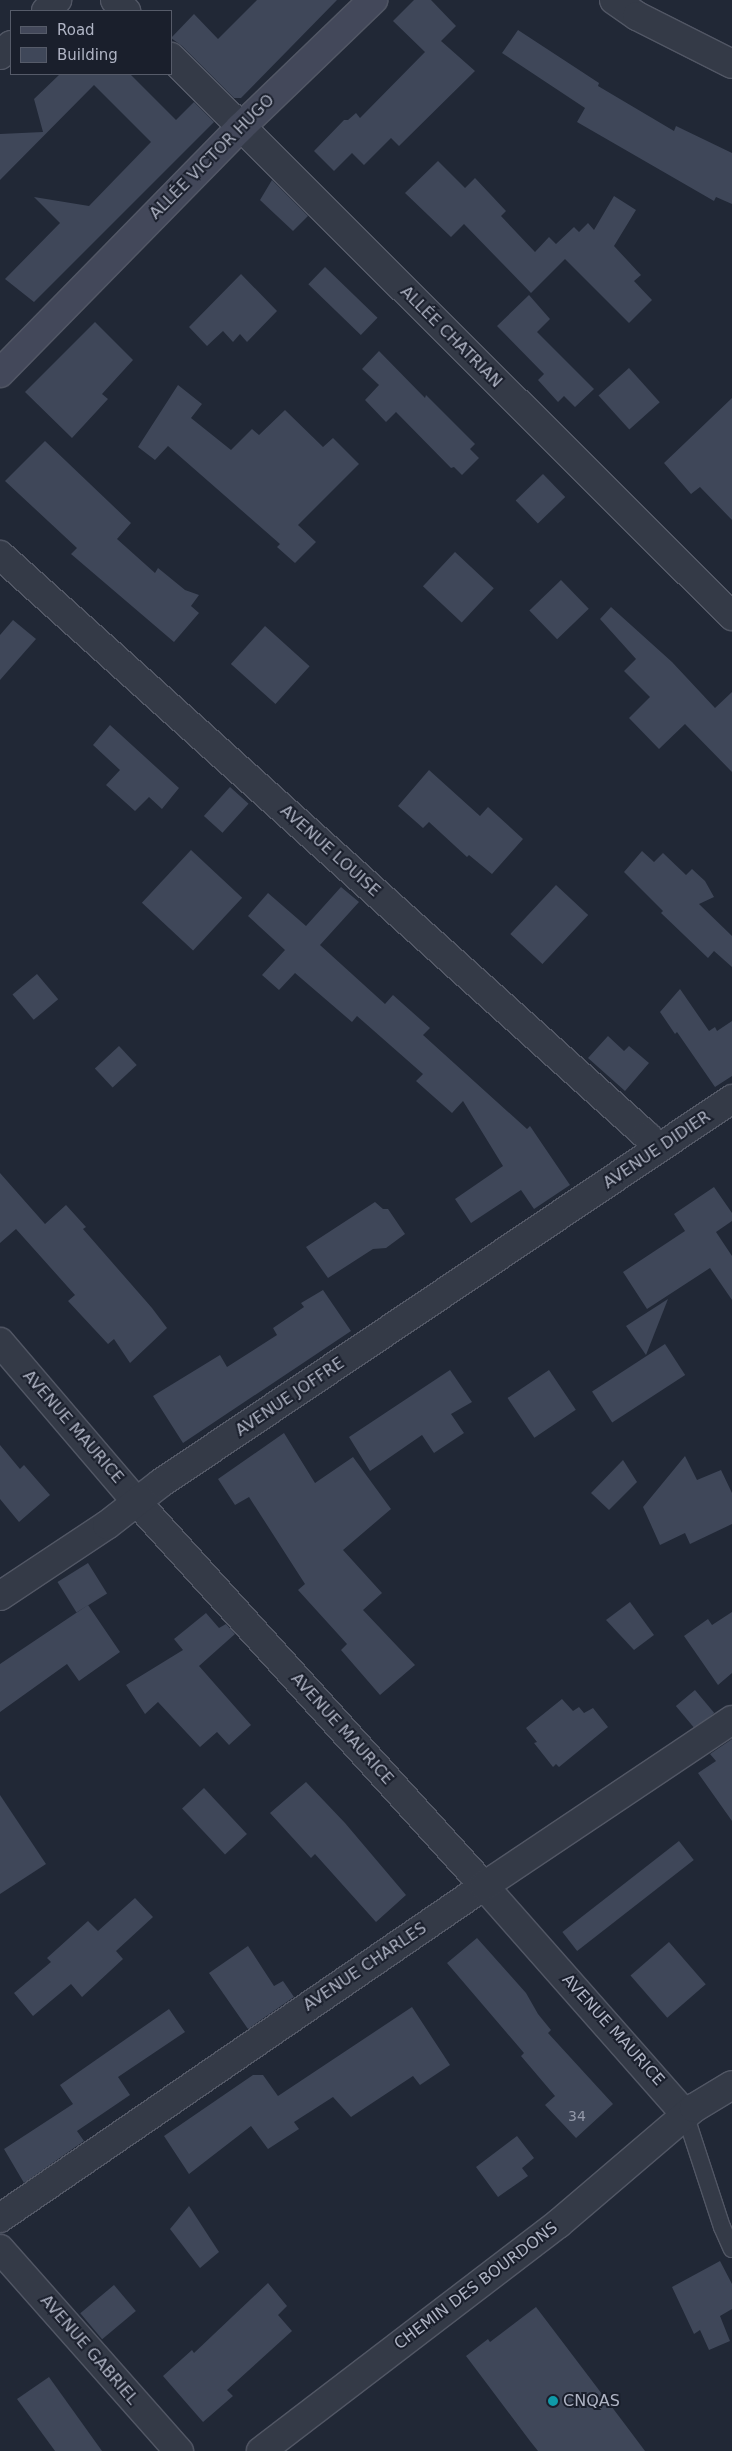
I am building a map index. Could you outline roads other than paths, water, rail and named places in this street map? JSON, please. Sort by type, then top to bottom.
[{"type":"street","points":[[47,10],[57,0]]},
{"type":"street","points":[[115,0],[125,10]]},
{"type":"street","name":"ALLÉE VICTOR HUGO","points":[[0,373],[240,128],[373,0]]},
{"type":"street","points":[[614,0],[637,16],[732,64]]},
{"type":"street","points":[[0,56],[10,45]]},
{"type":"street","name":"ALLÉE CHATRIAN","points":[[172,58],[240,128],[732,616]]},
{"type":"street","name":"AVENUE LOUISE","points":[[0,555],[647,1136],[657,1149]]},
{"type":"street","name":"AVENUE DIDIER","points":[[582,1200],[732,1099]]},
{"type":"street","name":"AVENUE JOFFRE","points":[[0,1596],[107,1525],[136,1501],[582,1200]]},
{"type":"street","name":"AVENUE MAURICE","points":[[0,1342],[136,1501],[484,1886],[686,2114]]},
{"type":"street","name":"AVENUE CHARLES","points":[[0,2218],[484,1886],[732,1720]]},
{"type":"street","name":"CHEMIN DES BOURDONS","points":[[261,2451],[558,2224],[686,2114],[732,2086]]},
{"type":"street","name":"AVENUE GABRIEL","points":[[0,2249],[179,2451]]},
{"type":"lane","points":[[686,2114],[722,2227],[732,2249]]},
{"type":"place","name":"CNQAS","points":[[553,2401]]}]
